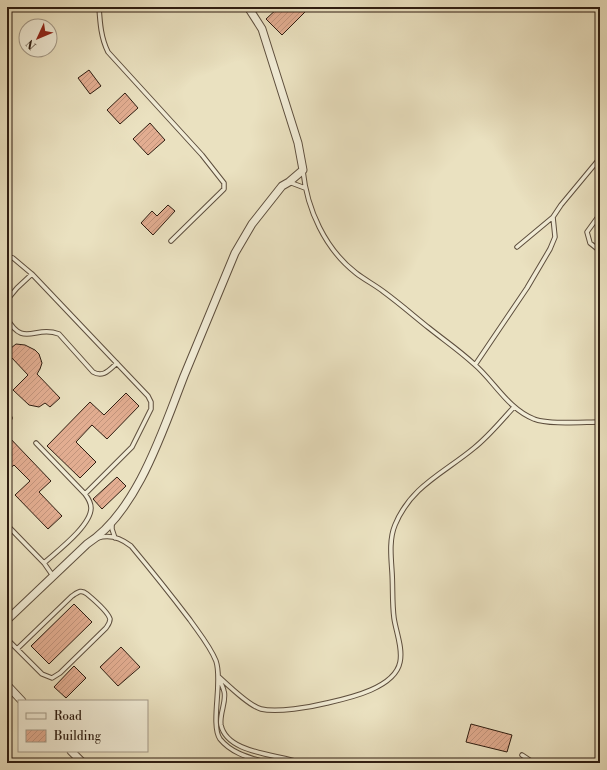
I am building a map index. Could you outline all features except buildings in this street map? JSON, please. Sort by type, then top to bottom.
[{"type":"street","points":[[7,620],[112,522],[129,500],[151,457],[234,253],[252,224],[282,186],[303,170],[298,143],[262,29],[249,7]]},
{"type":"street","points":[[7,685],[21,700]]},
{"type":"street","points":[[72,752],[83,763]]},
{"type":"lane","points":[[99,7],[101,27],[108,52],[202,155],[224,183],[224,189],[171,241]]},
{"type":"lane","points":[[517,247],[553,217],[561,205],[600,158]]},
{"type":"lane","points":[[303,170],[305,188],[317,222],[333,250],[356,273],[384,292],[475,365],[514,407],[524,415],[535,420],[545,422],[600,422]]},
{"type":"lane","points":[[289,182],[305,188]]},
{"type":"lane","points":[[600,214],[587,232],[590,243],[600,251]]},
{"type":"lane","points":[[475,365],[527,288],[550,249],[555,237],[553,217]]},
{"type":"lane","points":[[7,256],[13,258],[32,274],[148,396],[151,402],[151,409],[132,447],[85,494]]},
{"type":"lane","points":[[7,300],[12,293],[32,274]]},
{"type":"lane","points":[[7,289],[12,293]]},
{"type":"lane","points":[[7,318],[12,328],[19,334],[53,332],[59,334],[93,372],[98,375],[105,374],[117,363]]},
{"type":"lane","points":[[218,676],[250,703],[260,709],[274,710],[313,707],[352,697],[381,685],[390,679],[398,670],[400,661],[400,650],[394,616],[391,562],[391,545],[394,526],[414,494],[436,475],[474,448],[514,407]]},
{"type":"lane","points":[[36,443],[85,494],[90,501],[91,509],[88,517],[74,537],[44,563]]},
{"type":"lane","points":[[112,522],[112,529],[115,538]]},
{"type":"lane","points":[[7,525],[44,563],[53,576]]},
{"type":"lane","points":[[94,539],[104,536],[115,538],[123,540],[131,546],[176,601],[211,651],[216,662],[219,686],[216,724],[219,738],[228,747],[245,757],[268,763]]},
{"type":"lane","points":[[7,639],[17,649],[42,674],[52,678],[60,673],[106,628],[110,619],[108,615],[84,591],[81,591],[72,596],[17,649]]},
{"type":"lane","points":[[218,676],[225,692],[221,724],[229,740],[248,749],[292,759],[301,763]]},
{"type":"lane","points":[[522,755],[534,763]]},
{"type":"lane","points":[[321,763],[328,763]]}]
